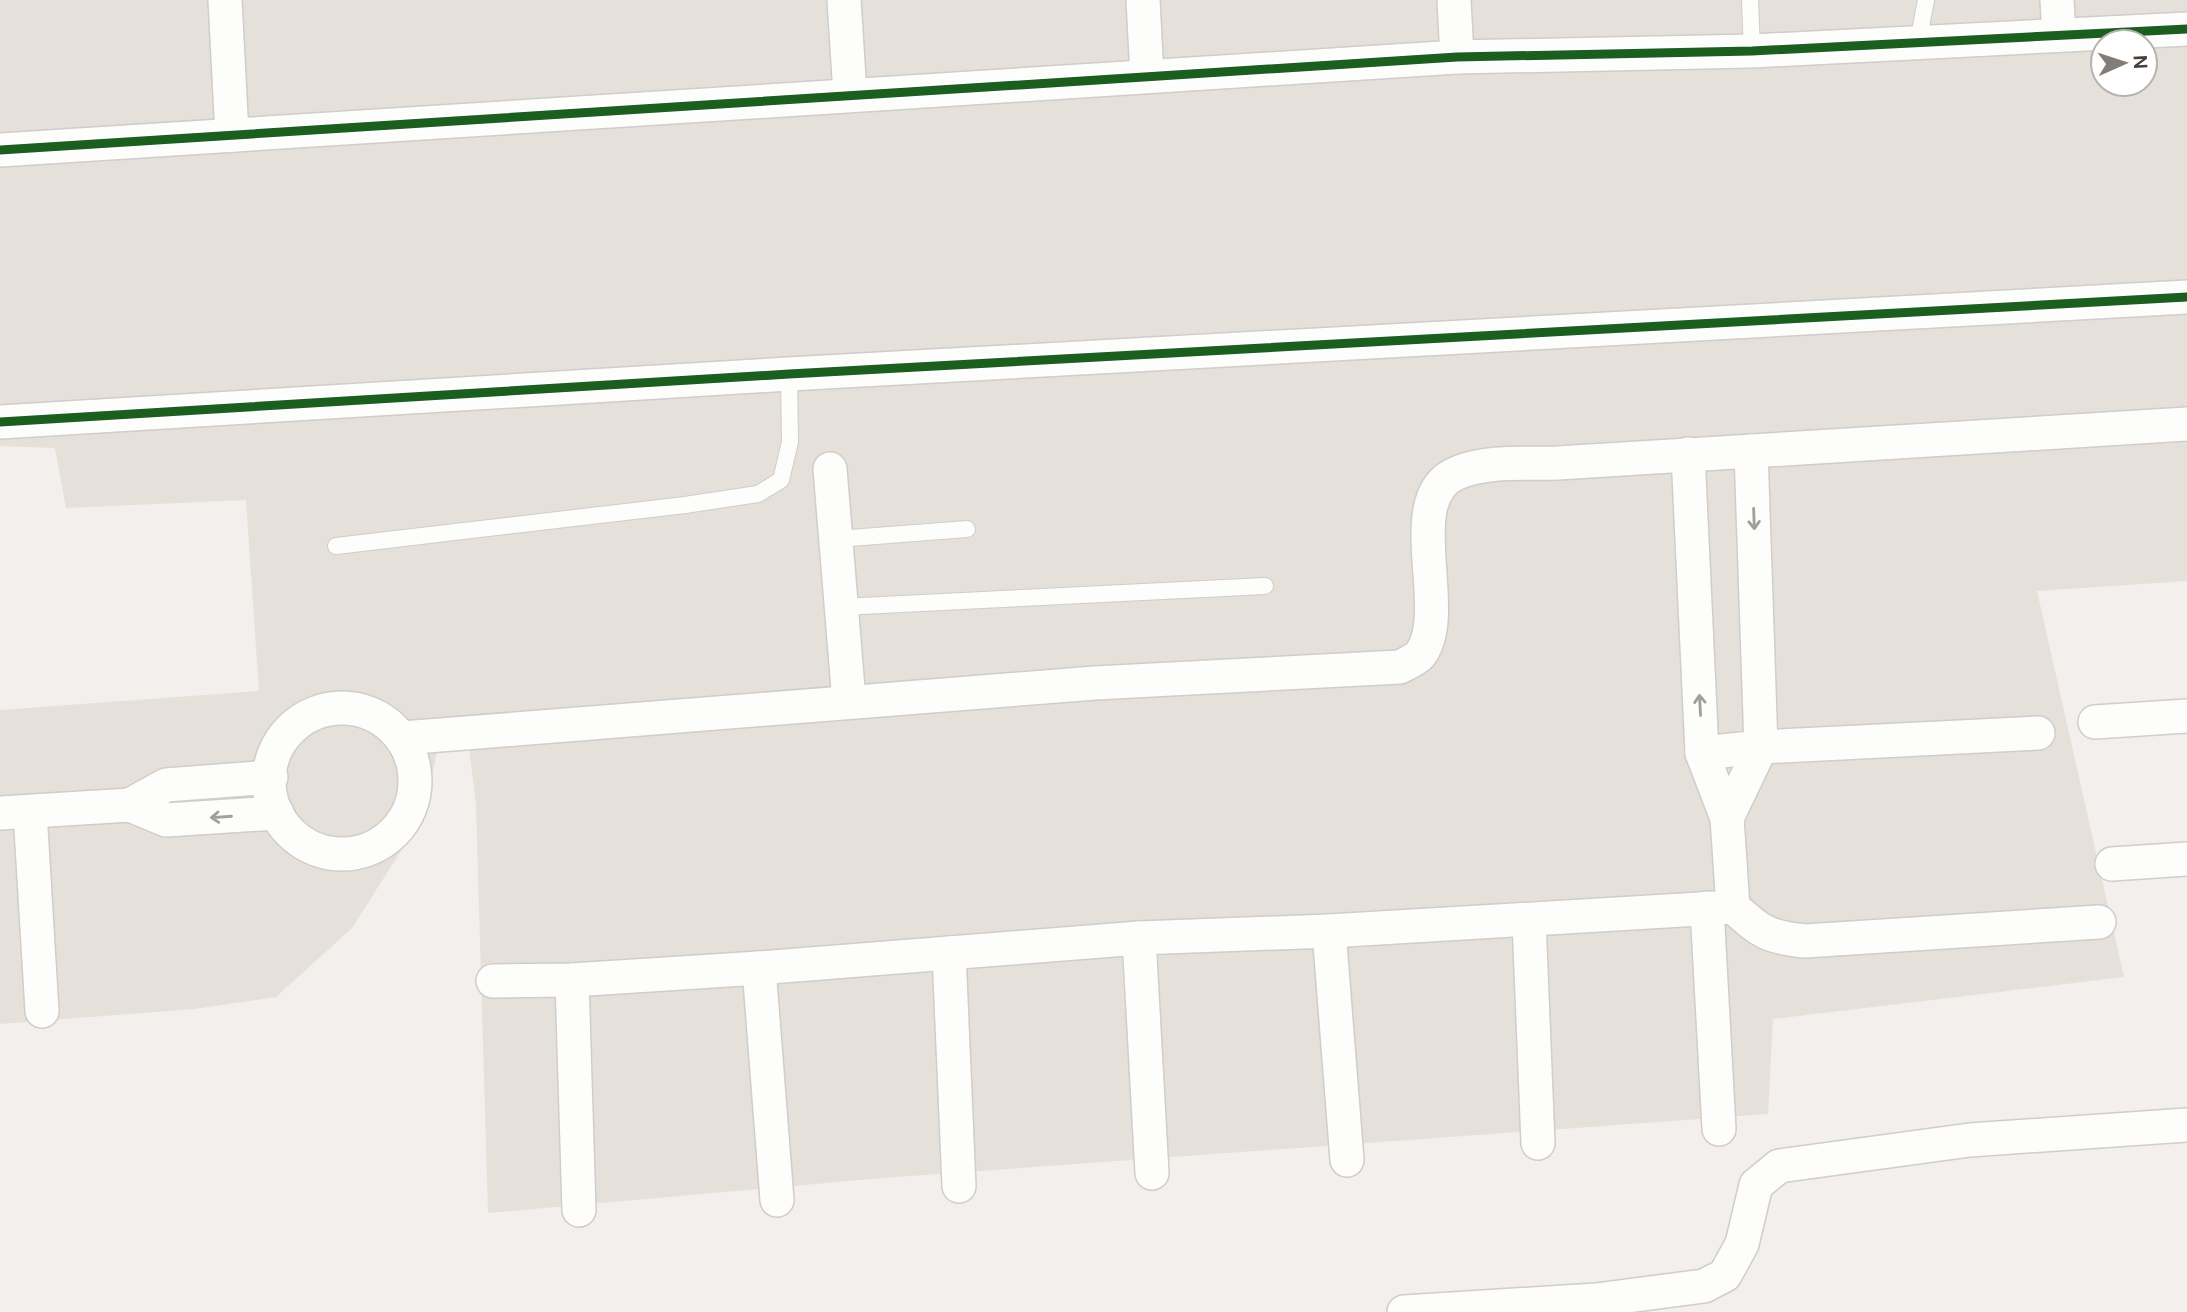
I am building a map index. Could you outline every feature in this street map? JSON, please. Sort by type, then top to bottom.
[{"type":"street","points":[[225,0],[232,135]]},
{"type":"street","points":[[844,0],[850,94]]},
{"type":"street","points":[[1143,0],[1147,76]]},
{"type":"street","points":[[1454,0],[1457,57]]},
{"type":"street","points":[[2057,0],[2059,35]]},
{"type":"street","points":[[0,150],[1457,57],[1752,51],[2187,29]]},
{"type":"street","points":[[0,422],[789,374],[2187,297]]},
{"type":"street","points":[[402,738],[1109,682],[1400,667],[1421,654],[1428,638],[1432,615],[1427,516],[1441,485],[1455,473],[1486,464],[1558,463],[2187,424]]},
{"type":"street","points":[[1719,1129],[1720,907],[1727,817],[1761,747],[1751,451]]},
{"type":"street","points":[[1688,454],[1702,753],[1727,817]]},
{"type":"street","points":[[830,469],[849,701]]},
{"type":"street","points":[[339,708],[363,710],[385,721],[402,738],[412,760],[416,784],[411,808],[399,828],[380,844],[358,853],[334,854],[310,847],[291,833],[277,813],[270,790],[271,777],[271,766],[280,743],[295,725],[315,712],[339,708]]},
{"type":"street","points":[[2095,722],[2187,716]]},
{"type":"street","points":[[1702,753],[1761,747],[2038,733]]},
{"type":"street","points":[[42,1011],[15,813],[131,805],[166,785],[271,777]]},
{"type":"street","points":[[131,805],[166,820],[277,813]]},
{"type":"street","points":[[2112,864],[2187,859]]},
{"type":"street","points":[[493,981],[572,980],[759,968],[1139,938],[1329,931],[1720,907],[1776,938],[1805,941],[2099,922]]},
{"type":"street","points":[[1529,920],[1538,1143]]},
{"type":"street","points":[[1329,931],[1347,1160]]},
{"type":"street","points":[[1139,938],[1152,1173]]},
{"type":"street","points":[[949,953],[959,1186]]},
{"type":"street","points":[[759,968],[777,1200]]},
{"type":"street","points":[[572,980],[579,1210]]},
{"type":"street","points":[[1404,1312],[1596,1300],[1703,1286],[1725,1275],[1742,1244],[1756,1185],[1779,1166],[1970,1140],[2187,1125]]},
{"type":"lane","points":[[1749,0],[1752,51]]},
{"type":"lane","points":[[1918,42],[1926,0]]},
{"type":"lane","points":[[336,546],[758,494],[781,480],[790,442],[789,374]]},
{"type":"lane","points":[[836,539],[967,529]]},
{"type":"lane","points":[[841,607],[1265,586]]},
{"type":"shaded area","points":[[0,0],[2187,0],[2187,581],[2037,591],[2124,977],[1773,1019],[1768,1114],[882,1178],[488,1213],[476,805],[467,730],[437,751],[425,813],[352,928],[276,997],[194,1009],[0,1024],[0,710],[259,691],[246,500],[66,508],[55,448],[0,446]]},
{"type":"cycle path","points":[[0,150],[1457,57],[1752,51],[2187,29]]},
{"type":"cycle path","points":[[0,422],[789,374],[2187,297]]}]
